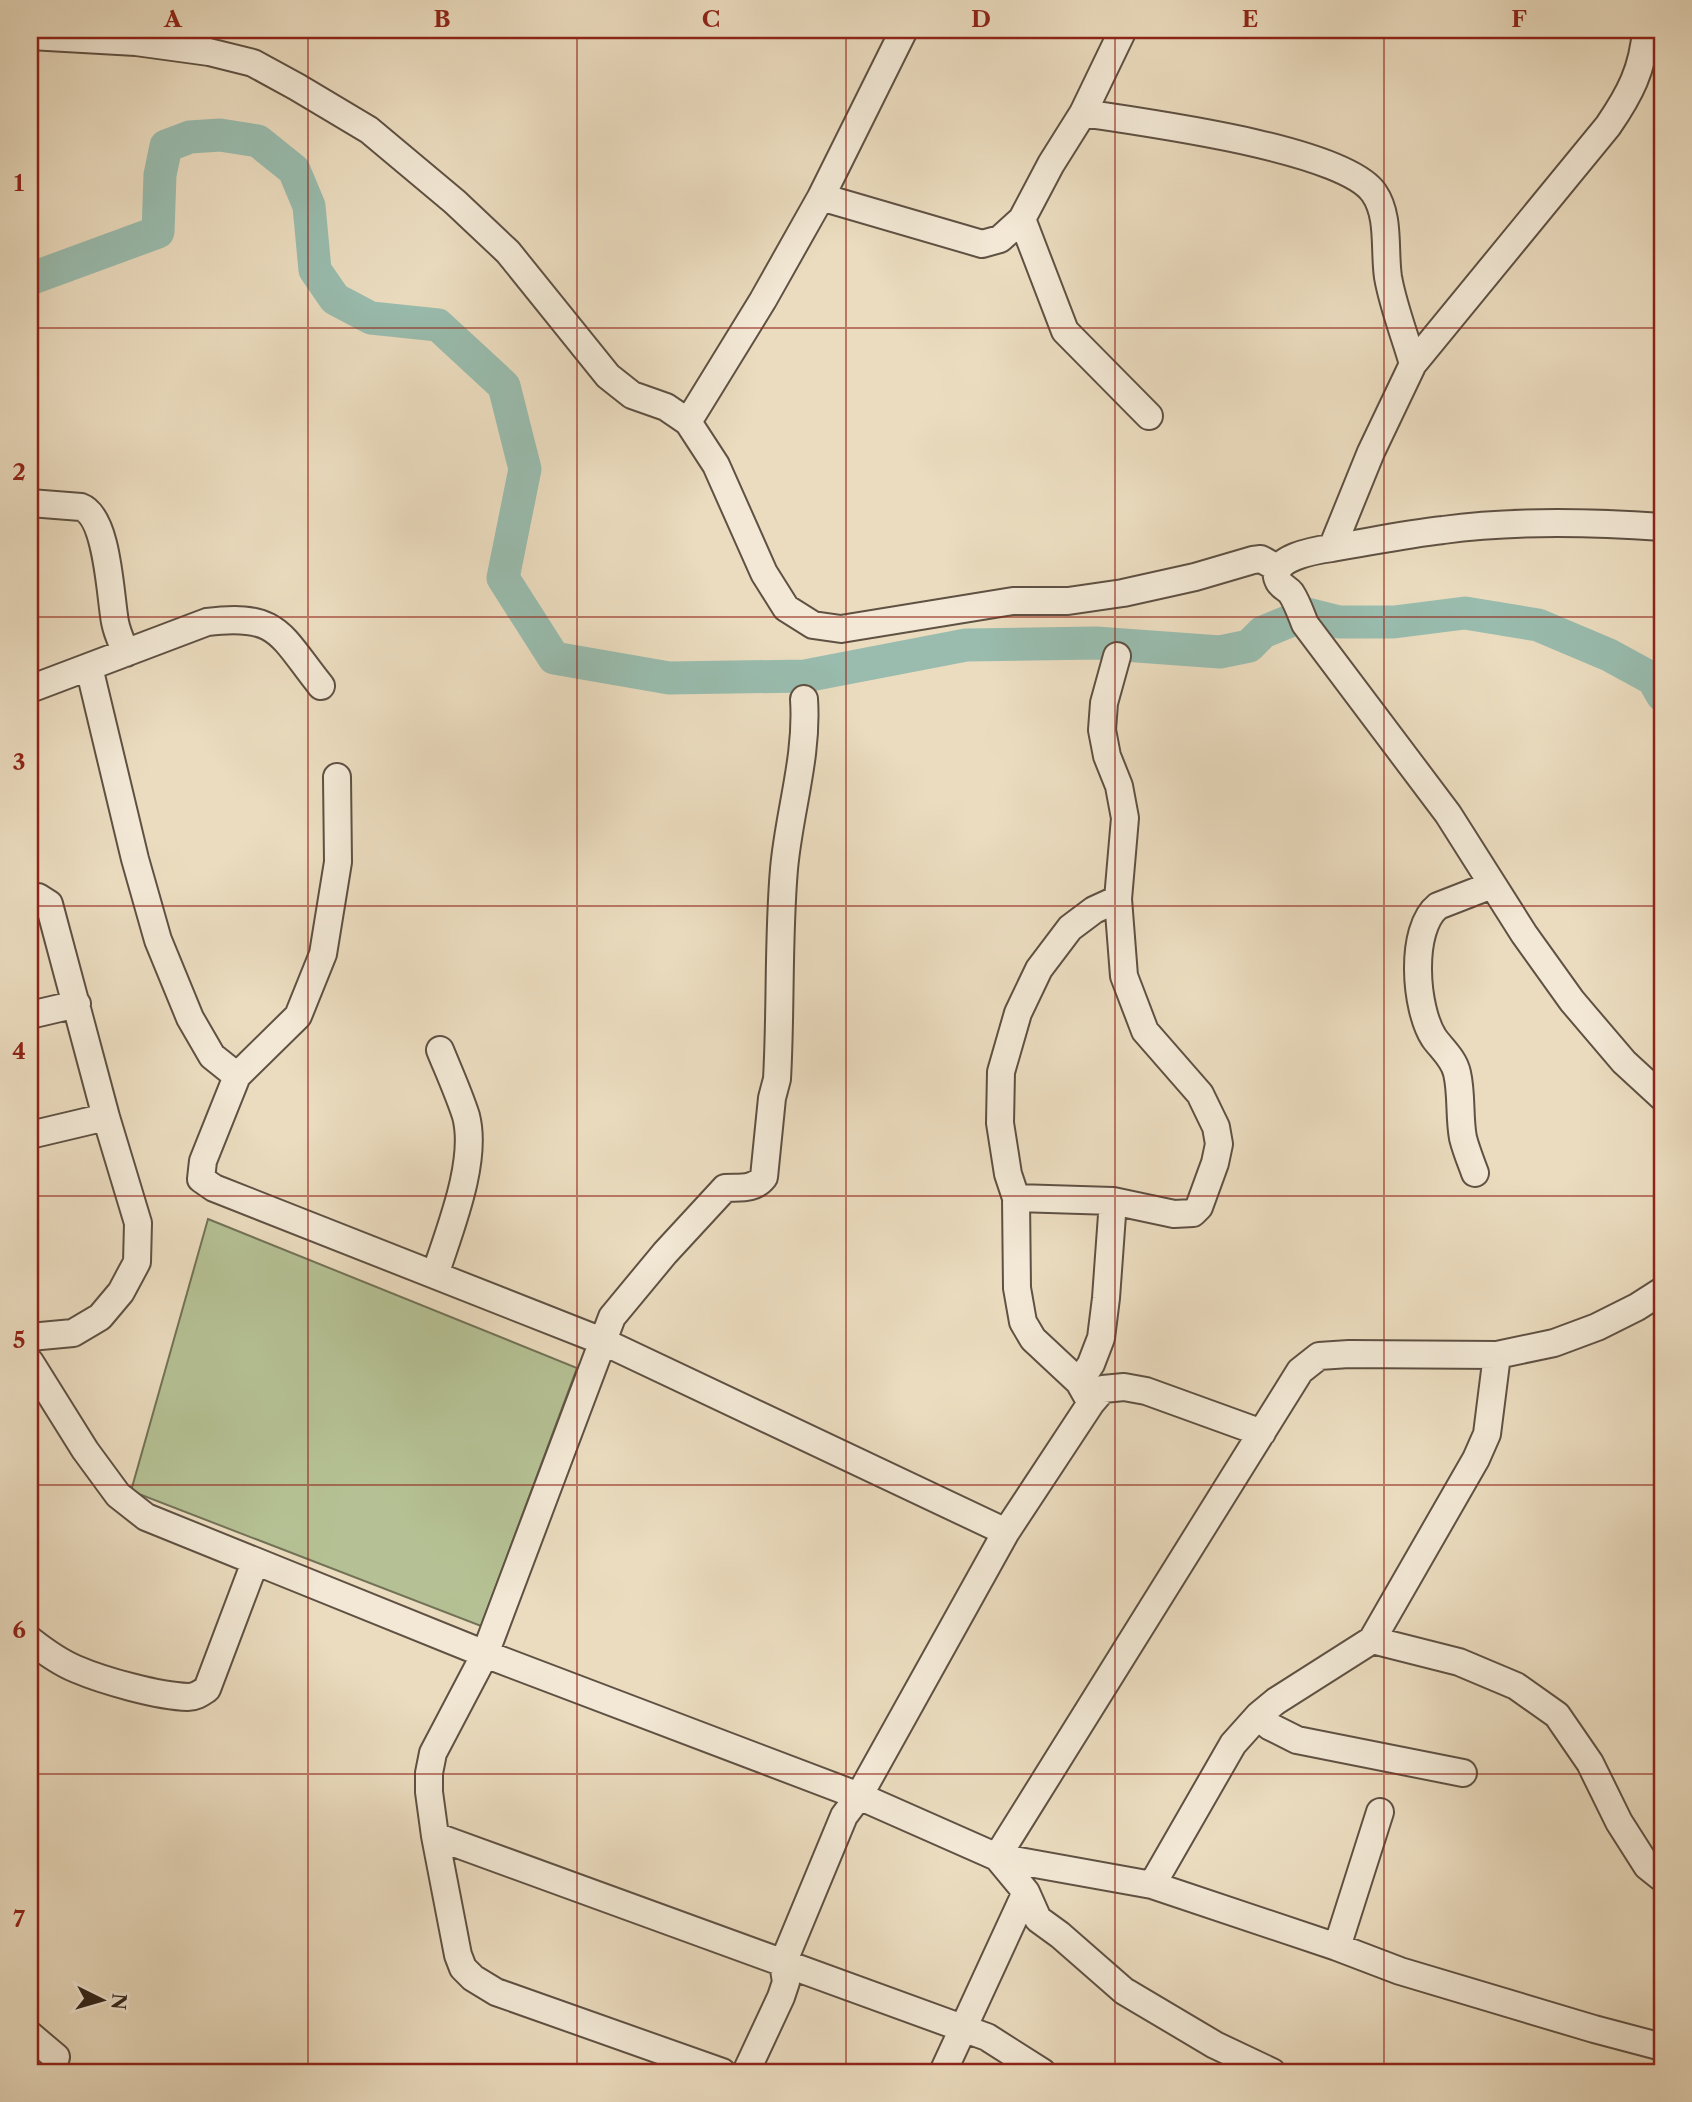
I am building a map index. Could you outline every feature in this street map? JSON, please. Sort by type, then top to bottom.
[{"type":"street","points":[[688,422],[763,300],[821,197],[904,30]]},
{"type":"street","points":[[821,197],[982,244],[1000,239],[1022,219],[1051,163],[1083,113],[1123,30]]},
{"type":"street","points":[[1332,548],[1371,452],[1413,364],[1608,126],[1631,92],[1644,54],[1646,30]]},
{"type":"street","points":[[30,36],[136,43],[209,52],[253,63],[369,130],[455,202],[508,252],[608,376],[632,395],[666,407],[688,422],[716,465],[764,573],[786,608],[813,625],[841,629],[1013,601],[1068,601],[1096,597],[1195,577],[1261,559],[1277,568]]},
{"type":"street","points":[[1083,113],[1262,145],[1321,161],[1357,177],[1374,192],[1382,212],[1388,278],[1413,364]]},
{"type":"street","points":[[1022,219],[1065,331],[1149,416]]},
{"type":"street","points":[[30,503],[81,508],[94,516],[105,554],[115,625],[127,653]]},
{"type":"street","points":[[1277,568],[1285,560],[1332,548],[1455,529],[1593,523],[1662,527]]},
{"type":"street","points":[[1277,568],[1279,583],[1291,592],[1301,615],[1448,814],[1492,885],[1572,1002],[1624,1062],[1662,1097]]},
{"type":"street","points":[[30,689],[207,622],[237,618],[266,624],[281,634],[321,686]]},
{"type":"street","points":[[1016,1198],[1113,1201],[1174,1214],[1193,1213],[1199,1207],[1219,1144],[1216,1127],[1200,1094],[1146,1031],[1124,976],[1118,899],[1125,818],[1119,786],[1107,756],[1102,730],[1104,703],[1117,656]]},
{"type":"street","points":[[89,667],[135,859],[158,940],[190,1018],[212,1056],[237,1076]]},
{"type":"street","points":[[722,2072],[496,1992],[472,1978],[463,1968],[458,1955],[435,1836],[429,1773],[433,1754],[485,1654],[612,1317],[725,1188],[747,1188],[758,1184],[764,1177],[772,1098],[777,1079],[784,870],[792,806],[803,757],[804,699]]},
{"type":"street","points":[[337,777],[338,862],[323,954],[298,1016],[237,1076],[203,1161],[201,1179],[214,1188],[602,1341],[1006,1532]]},
{"type":"street","points":[[1475,1173],[1463,1136],[1457,1070],[1433,1036],[1421,1001],[1417,971],[1424,921],[1430,912],[1438,906],[1492,885]]},
{"type":"street","points":[[30,897],[38,897],[50,904],[106,1117],[138,1223],[136,1262],[121,1292],[100,1317],[73,1333],[30,1338]]},
{"type":"street","points":[[1085,1393],[1033,1339],[1023,1322],[1017,1289],[1016,1198],[1008,1174],[1000,1123],[1001,1072],[1018,1013],[1039,969],[1070,928],[1094,910],[1118,899]]},
{"type":"street","points":[[30,1015],[77,1004]]},
{"type":"street","points":[[435,1275],[467,1168],[469,1143],[466,1118],[440,1050]]},
{"type":"street","points":[[30,1135],[106,1117]]},
{"type":"street","points":[[746,2072],[783,1990],[786,1982],[783,1963],[844,1816],[859,1796],[1085,1393],[1091,1364],[1101,1338],[1113,1201]]},
{"type":"street","points":[[997,1857],[1300,1371],[1319,1356],[1497,1355],[1555,1343],[1597,1327],[1662,1291]]},
{"type":"street","points":[[1152,1885],[1233,1744],[1259,1715],[1276,1701],[1372,1640],[1476,1459],[1487,1434],[1497,1355]]},
{"type":"street","points":[[30,1362],[85,1450],[118,1495],[146,1517],[485,1654],[859,1796],[997,1857],[1152,1885],[1401,1971],[1662,2047]]},
{"type":"street","points":[[1085,1393],[1124,1387],[1135,1389],[1262,1433]]},
{"type":"street","points":[[30,1640],[75,1669],[155,1692],[189,1698],[199,1695],[207,1689],[255,1562]]},
{"type":"street","points":[[1372,1640],[1459,1662],[1516,1686],[1557,1715],[1590,1763],[1619,1822],[1647,1866],[1662,1878]]},
{"type":"street","points":[[1259,1715],[1269,1726],[1297,1740],[1463,1773]]},
{"type":"street","points":[[1337,1947],[1380,1812]]},
{"type":"street","points":[[435,1836],[986,2037],[1042,2072]]},
{"type":"street","points":[[997,1857],[1027,1892],[1038,1919],[1124,1991],[1215,2045],[1272,2072]]},
{"type":"street","points":[[943,2072],[1027,1892]]},
{"type":"street","points":[[30,2035],[56,2057]]},
{"type":"green space","points":[[208,1219],[577,1368],[481,1626],[131,1491]]},
{"type":"waterway","points":[[30,279],[158,232],[160,175],[166,146],[190,137],[220,135],[258,141],[294,170],[309,206],[315,270],[335,299],[371,318],[438,325],[504,386],[525,469],[503,578],[554,658],[669,678],[805,676],[966,645],[1096,643],[1220,652],[1249,646],[1263,632],[1307,614],[1339,622],[1394,622],[1465,613],[1538,625],[1609,655],[1653,679],[1662,695]]}]
